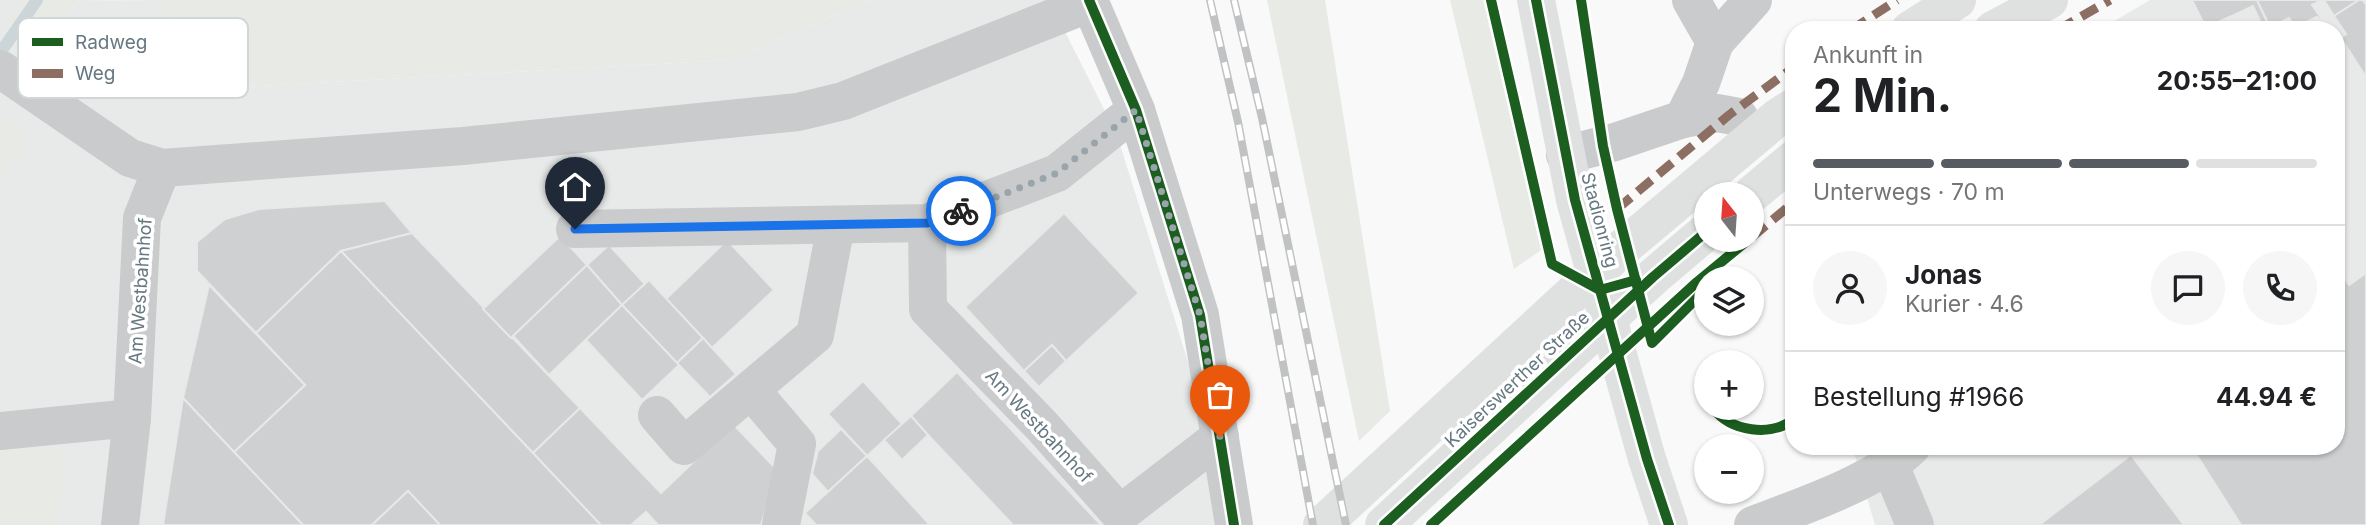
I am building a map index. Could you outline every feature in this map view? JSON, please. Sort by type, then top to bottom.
[{"type":"main road","name":"Stadionring","points":[[1536,0],[1575,200],[1647,459],[1669,525]]},
{"type":"main road","points":[[1924,21],[1957,0]]},
{"type":"main road","points":[[2010,21],[2049,0]]},
{"type":"main road","name":"Kaiserswerther Straße","points":[[1322,525],[1619,250],[1785,113]]},
{"type":"main road","points":[[1764,184],[1785,166]]},
{"type":"main road","name":"Kaiserswerther Straße","points":[[1384,525],[1694,242]]},
{"type":"street","points":[[1691,0],[1715,42]]},
{"type":"street","points":[[1683,119],[1701,83],[1715,42],[1753,0]]},
{"type":"street","points":[[42,98],[130,158],[162,168],[463,146],[798,112],[843,101],[1089,1],[1136,110],[1200,315],[1234,525]]},
{"type":"street","points":[[575,229],[927,223],[1057,173],[1136,110]]},
{"type":"street","points":[[1565,155],[1615,142],[1683,119],[1717,113],[1739,117]]},
{"type":"street","name":"Am Westbahnhof","points":[[120,525],[132,418],[142,218],[162,168]]},
{"type":"street","name":"Am Westbahnhof","points":[[927,223],[928,309],[1042,426],[1120,514],[1220,437]]},
{"type":"street","points":[[657,415],[684,446],[815,335],[836,225]]},
{"type":"street","points":[[751,390],[797,444],[781,525]]},
{"type":"street","points":[[0,431],[132,418]]},
{"type":"street","points":[[1754,525],[1854,484],[1900,455],[1915,525]]},
{"type":"shaded area","points":[[0,0],[25,0],[8,27],[18,33],[18,98],[248,98],[248,87],[730,60],[870,0],[1049,0],[1117,135],[1239,525],[0,525],[0,182],[30,139],[0,114]]},
{"type":"shaded area","points":[[25,0],[79,0],[64,18],[18,18],[18,34],[7,27]]},
{"type":"shaded area","points":[[79,0],[155,1],[172,18],[64,18]]},
{"type":"shaded area","points":[[84,0],[870,0],[730,60],[248,87],[248,18],[172,18],[155,1]]},
{"type":"shaded area","points":[[1267,0],[1325,0],[1390,411],[1359,441]]},
{"type":"shaded area","points":[[1450,0],[1484,0],[1541,250],[1514,269]]},
{"type":"shaded area","points":[[2150,0],[2366,0],[2366,525],[1875,525],[1855,455],[2345,455],[2345,21],[2114,21]]},
{"type":"shaded area","points":[[0,114],[31,139],[0,182]]},
{"type":"shaded area","points":[[27,445],[63,452],[59,525],[0,525],[0,447]]},
{"type":"building","points":[[2192,0],[2257,0],[2267,21],[2260,21],[2253,6],[2221,21],[2202,21]]},
{"type":"building","points":[[2257,0],[2322,0],[2312,5],[2321,18],[2319,19],[2317,17],[2308,21],[2291,21],[2289,18],[2283,21],[2267,21]]},
{"type":"building","points":[[2324,0],[2359,0],[2334,16]]},
{"type":"building","points":[[2359,0],[2363,0],[2366,5],[2366,77],[2345,44],[2345,21],[2337,21],[2334,16]]},
{"type":"building","points":[[385,201],[412,233],[341,251],[256,333],[197,271],[197,242],[225,219],[259,209]]},
{"type":"building","points":[[1064,213],[1139,293],[1066,361],[1052,345],[1024,371],[965,307]]},
{"type":"building","points":[[412,233],[580,408],[533,453],[341,251]]},
{"type":"building","points":[[560,236],[587,265],[511,338],[483,309]]},
{"type":"building","points":[[727,240],[774,290],[712,348],[666,299]]},
{"type":"building","points":[[609,245],[645,284],[622,305],[587,265]]},
{"type":"building","points":[[341,251],[601,525],[440,525],[408,491],[372,525],[303,525],[234,452],[305,385],[256,333]]},
{"type":"building","points":[[587,265],[622,305],[549,375],[513,336]]},
{"type":"building","points":[[2366,273],[2366,525],[2241,525],[2197,455],[2345,455],[2345,279],[2349,285]]},
{"type":"building","points":[[649,280],[703,338],[677,363],[622,305]]},
{"type":"building","points":[[209,285],[305,385],[234,452],[183,398]]},
{"type":"building","points":[[622,305],[679,365],[642,400],[586,340]]},
{"type":"building","points":[[703,338],[736,374],[710,397],[677,363]]},
{"type":"building","points":[[1052,345],[1066,361],[1039,387],[1024,371]]},
{"type":"building","points":[[957,372],[1101,525],[1013,525],[928,435],[911,416]]},
{"type":"building","points":[[863,381],[902,424],[867,456],[828,414]]},
{"type":"building","points":[[183,398],[234,452],[303,525],[163,525]]},
{"type":"building","points":[[580,408],[661,493],[733,424],[778,471],[761,525],[658,525],[646,512],[631,525],[601,525],[533,453]]},
{"type":"building","points":[[911,416],[928,435],[902,460],[884,440]]},
{"type":"building","points":[[841,429],[867,456],[828,492],[812,474],[818,451]]},
{"type":"building","points":[[2131,455],[2184,525],[2039,525]]},
{"type":"building","points":[[867,456],[930,525],[816,525],[805,513]]},
{"type":"building","points":[[408,491],[440,525],[372,525]]},
{"type":"waterway","points":[[24,18],[37,0]]},
{"type":"waterway","points":[[0,53],[18,27]]},
{"type":"railway","points":[[1210,0],[1238,122],[1313,525]]},
{"type":"railway","points":[[1234,0],[1262,118],[1346,525]]},
{"type":"marked path","points":[[1865,21],[1897,0]]},
{"type":"marked path","points":[[2074,21],[2110,0]]},
{"type":"marked path","points":[[1617,209],[1729,115],[1785,74]]},
{"type":"marked path","points":[[1764,227],[1785,210]]},
{"type":"cycle path","points":[[1089,0],[1136,110],[1200,315],[1234,525]]},
{"type":"cycle path","points":[[1491,0],[1552,264],[1600,290],[1636,280]]},
{"type":"cycle path","points":[[1536,0],[1575,200],[1647,459],[1669,525]]},
{"type":"cycle path","points":[[1581,0],[1603,146],[1652,343],[1694,301]]},
{"type":"cycle path","points":[[1384,525],[1694,242]]},
{"type":"cycle path","points":[[1431,525],[1697,282],[1733,252]]},
{"type":"cycle path","points":[[1727,420],[1740,427],[1763,430],[1785,425]]},
{"type":"way so far","points":[[961,211],[1057,173],[1136,110],[1200,315],[1220,437]]},
{"type":"route","points":[[575,229],[927,223],[961,211]]}]
